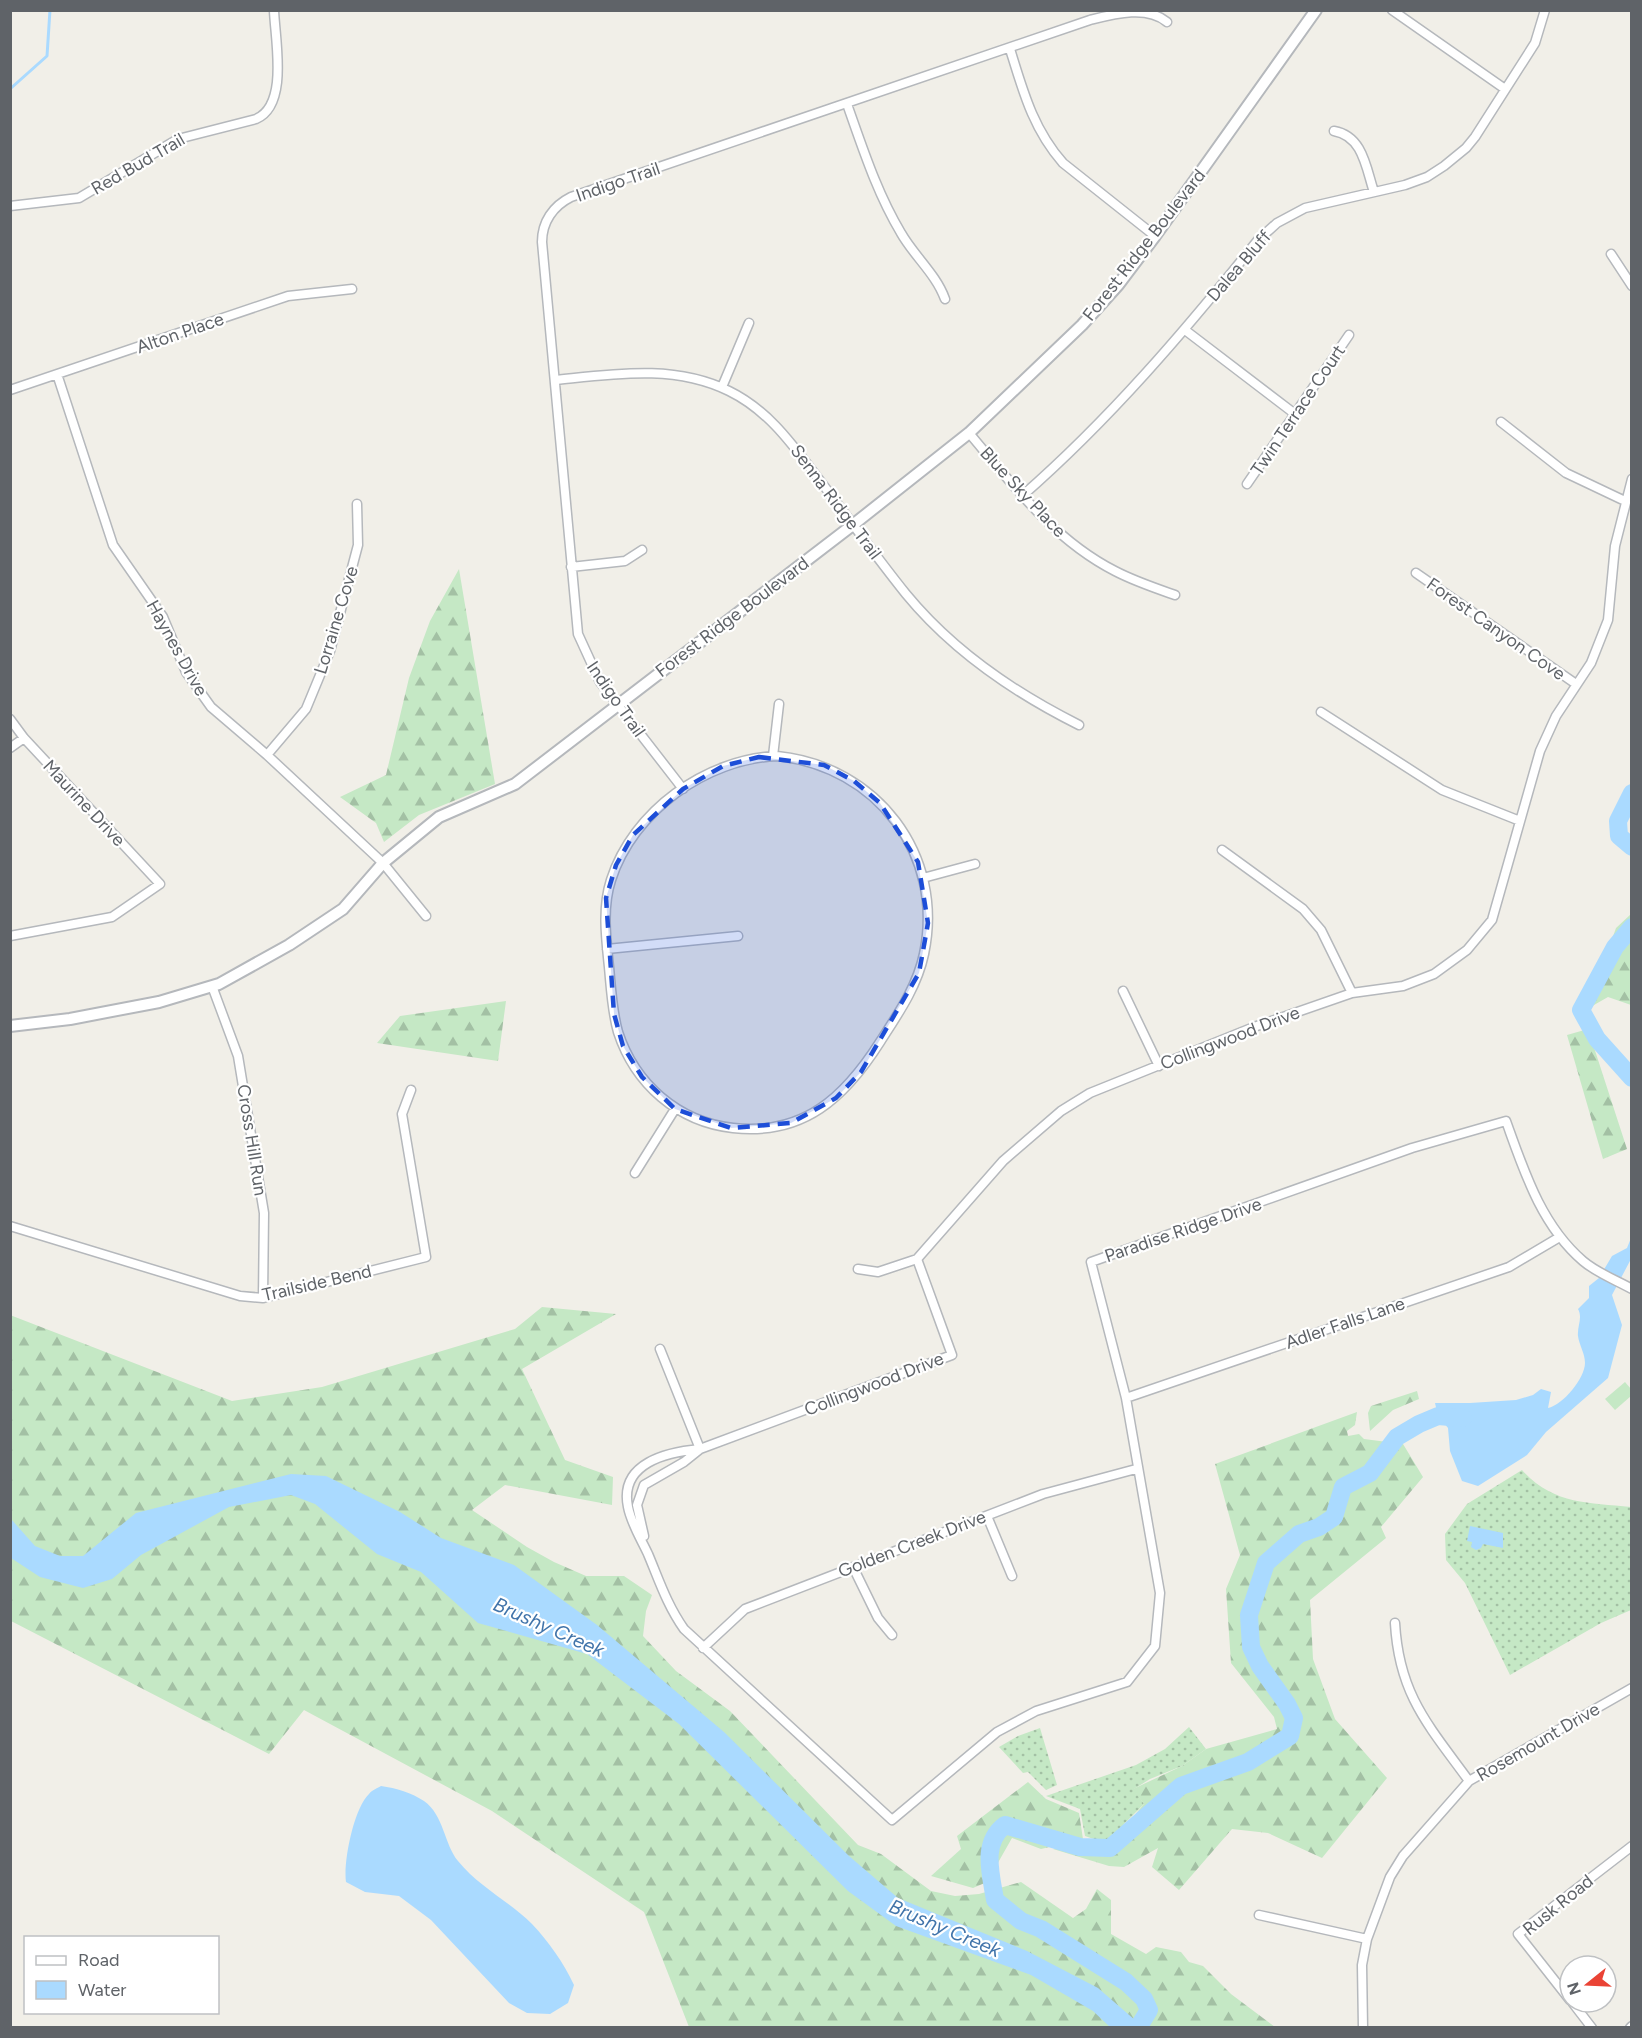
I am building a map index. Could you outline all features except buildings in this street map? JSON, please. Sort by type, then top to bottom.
[{"type":"street","name":"Red Bud Trail","points":[[10,206],[79,198],[178,139],[256,119],[268,112],[273,105],[277,84],[273,10]]},
{"type":"street","name":"Forest Ridge Boulevard","points":[[10,1026],[70,1019],[159,1002],[212,986],[289,945],[343,909],[383,863],[439,817],[515,784],[854,524],[969,433],[1082,325],[1118,285],[1316,10]]},
{"type":"street","points":[[1392,10],[1505,89]]},
{"type":"street","name":"Dalea Bluff","points":[[1022,496],[1068,456],[1185,330],[1258,240],[1277,223],[1305,208],[1420,179],[1444,166],[1466,148],[1535,43],[1545,10]]},
{"type":"street","name":"Indigo Trail","points":[[682,789],[600,681],[584,651],[575,617],[542,237],[549,216],[557,206],[571,197],[1106,16],[1152,14],[1167,22]]},
{"type":"street","points":[[1010,49],[1035,123],[1052,151],[1063,163],[1155,236]]},
{"type":"street","points":[[847,104],[869,167],[890,215],[903,237],[937,281],[945,299]]},
{"type":"street","points":[[1334,130],[1350,136],[1357,145],[1374,192]]},
{"type":"street","points":[[1611,254],[1632,286]]},
{"type":"street","name":"Alton Place","points":[[10,390],[288,296],[352,289]]},
{"type":"street","points":[[722,387],[750,323]]},
{"type":"street","points":[[1185,330],[1295,414]]},
{"type":"street","name":"Twin Terrace Court","points":[[1247,484],[1349,335]]},
{"type":"street","name":"Senna Ridge Trail","points":[[555,380],[652,372],[687,377],[722,387],[745,400],[772,421],[907,595],[958,647],[1039,704],[1078,725]]},
{"type":"street","name":"Haynes Drive","points":[[57,374],[113,545],[163,617],[186,672],[211,707],[267,755],[383,863],[426,916]]},
{"type":"street","points":[[1501,422],[1566,473],[1625,501]]},
{"type":"street","name":"Blue Sky Place","points":[[969,433],[1022,496],[1051,526],[1092,558],[1138,582],[1175,595]]},
{"type":"street","name":"Collingwood Drive","points":[[892,1820],[684,1629],[668,1606],[627,1505],[627,1489],[631,1479],[636,1471],[652,1460],[674,1452],[700,1449],[952,1354],[917,1259],[1004,1161],[1034,1132],[1061,1111],[1090,1094],[1254,1027],[1352,993],[1403,986],[1434,974],[1467,950],[1492,920],[1540,751],[1576,684],[1591,663],[1608,620],[1615,546],[1632,479]]},
{"type":"street","name":"Lorraine Cove","points":[[267,755],[306,709],[330,651],[358,545],[357,504]]},
{"type":"street","points":[[571,567],[625,561],[642,550]]},
{"type":"street","name":"Forest Canyon Cove","points":[[1416,573],[1576,684]]},
{"type":"street","points":[[773,756],[779,704]]},
{"type":"street","points":[[1321,712],[1442,790],[1520,821]]},
{"type":"street","name":"Maurine Drive","points":[[10,719],[24,738],[160,884],[112,917],[10,936]]},
{"type":"street","points":[[10,748],[24,738]]},
{"type":"street","points":[[773,756],[824,765],[847,776],[867,792],[902,831],[923,878],[928,923],[919,973],[909,996],[861,1072],[843,1092],[807,1116],[765,1128],[748,1129],[715,1125],[675,1109],[642,1077],[623,1046],[614,1014],[607,949],[606,898],[616,865],[644,822],[682,789],[723,766],[741,760],[773,756]]},
{"type":"street","points":[[1222,850],[1303,909],[1321,930],[1352,993]]},
{"type":"street","points":[[923,878],[975,864]]},
{"type":"street","points":[[607,949],[738,936]]},
{"type":"street","name":"Cross Hill Run","points":[[212,986],[240,1067],[264,1213],[263,1298]]},
{"type":"street","points":[[1123,991],[1159,1066]]},
{"type":"street","name":"Trailside Bend","points":[[10,1226],[240,1296],[263,1298],[426,1257],[402,1114],[411,1090]]},
{"type":"street","points":[[635,1173],[675,1109]]},
{"type":"street","name":"Paradise Ridge Drive","points":[[892,1820],[997,1732],[1036,1712],[1127,1682],[1155,1646],[1160,1593],[1136,1469],[1126,1398],[1091,1262],[1412,1148],[1506,1120],[1526,1177],[1558,1238],[1585,1263],[1632,1289]]},
{"type":"street","name":"Adler Falls Lane","points":[[1126,1398],[1509,1267],[1558,1238]]},
{"type":"street","points":[[858,1269],[878,1272],[917,1259]]},
{"type":"street","points":[[660,1349],[700,1449]]},
{"type":"street","name":"Collingwood Drive","points":[[648,1555],[637,1505],[644,1485],[684,1462],[700,1449]]},
{"type":"street","name":"Golden Creek Drive","points":[[703,1648],[745,1609],[1043,1494],[1136,1469]]},
{"type":"street","points":[[987,1516],[1012,1576]]},
{"type":"street","points":[[853,1567],[873,1610],[892,1635]]},
{"type":"street","points":[[1395,1623],[1396,1652],[1417,1708],[1469,1781]]},
{"type":"street","name":"Rosemount Drive","points":[[1363,2028],[1362,1974],[1367,1939],[1390,1877],[1403,1856],[1469,1781],[1632,1688]]},
{"type":"street","name":"Rusk Road","points":[[1558,1985],[1518,1934],[1632,1846]]},
{"type":"street","points":[[1259,1915],[1367,1939]]},
{"type":"street","name":"Rusk Road","points":[[1581,2014],[1592,2028]]},
{"type":"highlighted area","points":[[759,757],[824,765],[854,781],[880,803],[918,862],[928,923],[919,973],[861,1072],[836,1098],[791,1123],[731,1128],[675,1109],[642,1077],[623,1046],[614,1014],[606,898],[616,865],[633,835],[683,789],[723,766]]},
{"type":"green space","points":[[459,569],[495,784],[419,815],[384,842],[376,823],[340,797],[386,775],[409,678],[430,621]]},
{"type":"green space","points":[[1631,914],[1631,1005],[1608,997],[1587,1009],[1616,928]]},
{"type":"green space","points":[[506,1001],[498,1061],[377,1043],[400,1016]]},
{"type":"green space","points":[[1588,1029],[1627,1149],[1603,1159],[1567,1035]]},
{"type":"green space","points":[[542,1307],[616,1314],[522,1369],[565,1460],[613,1477],[612,1505],[505,1485],[472,1510],[554,1562],[586,1576],[624,1576],[652,1595],[646,1611],[643,1636],[676,1671],[730,1711],[858,1845],[881,1854],[931,1891],[955,1896],[979,1894],[1021,1882],[1073,1918],[1086,1909],[1097,1889],[1111,1900],[1111,1934],[1146,1954],[1156,1947],[1181,1952],[1189,1962],[1203,1966],[1231,1994],[1275,2027],[689,2027],[644,1912],[492,1811],[304,1710],[269,1754],[11,1621],[10,1315],[232,1401],[322,1387],[515,1329]]},
{"type":"green space","points":[[1625,1382],[1631,1389],[1631,1396],[1615,1410],[1605,1399]]},
{"type":"green space","points":[[1417,1391],[1419,1399],[1393,1410],[1370,1431],[1368,1413],[1371,1406]]},
{"type":"green space","points":[[1357,1412],[1355,1425],[1347,1431],[1348,1436],[1359,1434],[1364,1439],[1403,1444],[1423,1477],[1381,1527],[1386,1538],[1310,1600],[1313,1659],[1335,1719],[1387,1778],[1322,1858],[1268,1833],[1232,1829],[1179,1890],[1152,1867],[1158,1848],[1124,1867],[1109,1866],[1053,1849],[1086,1840],[1110,1844],[1144,1804],[1133,1789],[1182,1766],[1206,1749],[1277,1729],[1274,1717],[1231,1663],[1226,1589],[1240,1555],[1215,1464]]},
{"type":"green space","points":[[1522,1470],[1546,1490],[1559,1496],[1572,1500],[1631,1507],[1631,1610],[1601,1623],[1510,1675],[1465,1583],[1446,1560],[1445,1534],[1467,1504]]},
{"type":"green space","points":[[1189,1727],[1206,1749],[1182,1766],[1150,1779],[1134,1789],[1144,1804],[1124,1824],[1115,1840],[1102,1842],[1085,1836],[1080,1809],[1046,1796],[1136,1765],[1165,1749]]},
{"type":"green space","points":[[1040,1728],[1057,1785],[1046,1790],[1028,1772],[1023,1773],[999,1747],[1018,1736]]},
{"type":"green space","points":[[1028,1782],[1046,1799],[1079,1813],[1083,1839],[1041,1849],[1012,1838],[987,1882],[973,1888],[931,1876],[961,1849],[957,1836]]},
{"type":"water","points":[[1631,1238],[1631,1259],[1612,1295],[1622,1325],[1608,1378],[1546,1432],[1527,1455],[1478,1486],[1462,1481],[1450,1451],[1448,1428],[1438,1416],[1435,1403],[1516,1400],[1533,1395],[1541,1389],[1551,1392],[1548,1408],[1560,1402],[1572,1390],[1584,1369],[1585,1359],[1578,1336],[1580,1316],[1578,1309],[1589,1298],[1589,1286],[1599,1278],[1612,1256],[1627,1248]]},
{"type":"water","name":"Brushy Creek","points":[[291,1474],[326,1476],[400,1512],[441,1538],[514,1565],[597,1625],[724,1732],[849,1856],[898,1898],[1027,1951],[1098,1988],[1143,2027],[1110,2027],[1093,2011],[1031,1975],[896,1926],[848,1891],[679,1724],[587,1654],[478,1623],[421,1572],[377,1554],[315,1504],[291,1495],[229,1507],[141,1555],[112,1579],[83,1588],[40,1577],[11,1558],[11,1519],[35,1546],[60,1556],[83,1556],[136,1513]]},
{"type":"water","points":[[1470,1526],[1503,1533],[1503,1548],[1483,1544],[1476,1550],[1471,1547],[1472,1542],[1467,1541]]},
{"type":"water","points":[[381,1786],[409,1793],[431,1807],[458,1861],[475,1879],[532,1924],[550,1945],[574,1985],[568,2003],[550,2014],[527,2013],[509,2003],[431,1920],[399,1896],[365,1892],[346,1882],[346,1862],[354,1823],[364,1801],[370,1793]]},
{"type":"waterway","points":[[10,89],[47,56],[50,10]]},
{"type":"waterway","points":[[1632,793],[1618,821],[1619,836],[1632,847]]},
{"type":"waterway","points":[[1632,927],[1615,947],[1581,1010],[1597,1039],[1632,1078]]},
{"type":"waterway","points":[[1138,2028],[1149,2010],[1144,1999],[1126,1982],[1041,1929],[1021,1921],[995,1900],[990,1870],[990,1850],[993,1841],[1005,1825],[1080,1847],[1110,1848],[1181,1786],[1248,1762],[1290,1736],[1294,1718],[1287,1704],[1260,1666],[1251,1647],[1249,1615],[1266,1563],[1299,1534],[1319,1527],[1334,1517],[1343,1487],[1370,1473],[1397,1437],[1438,1416],[1463,1418]]}]
